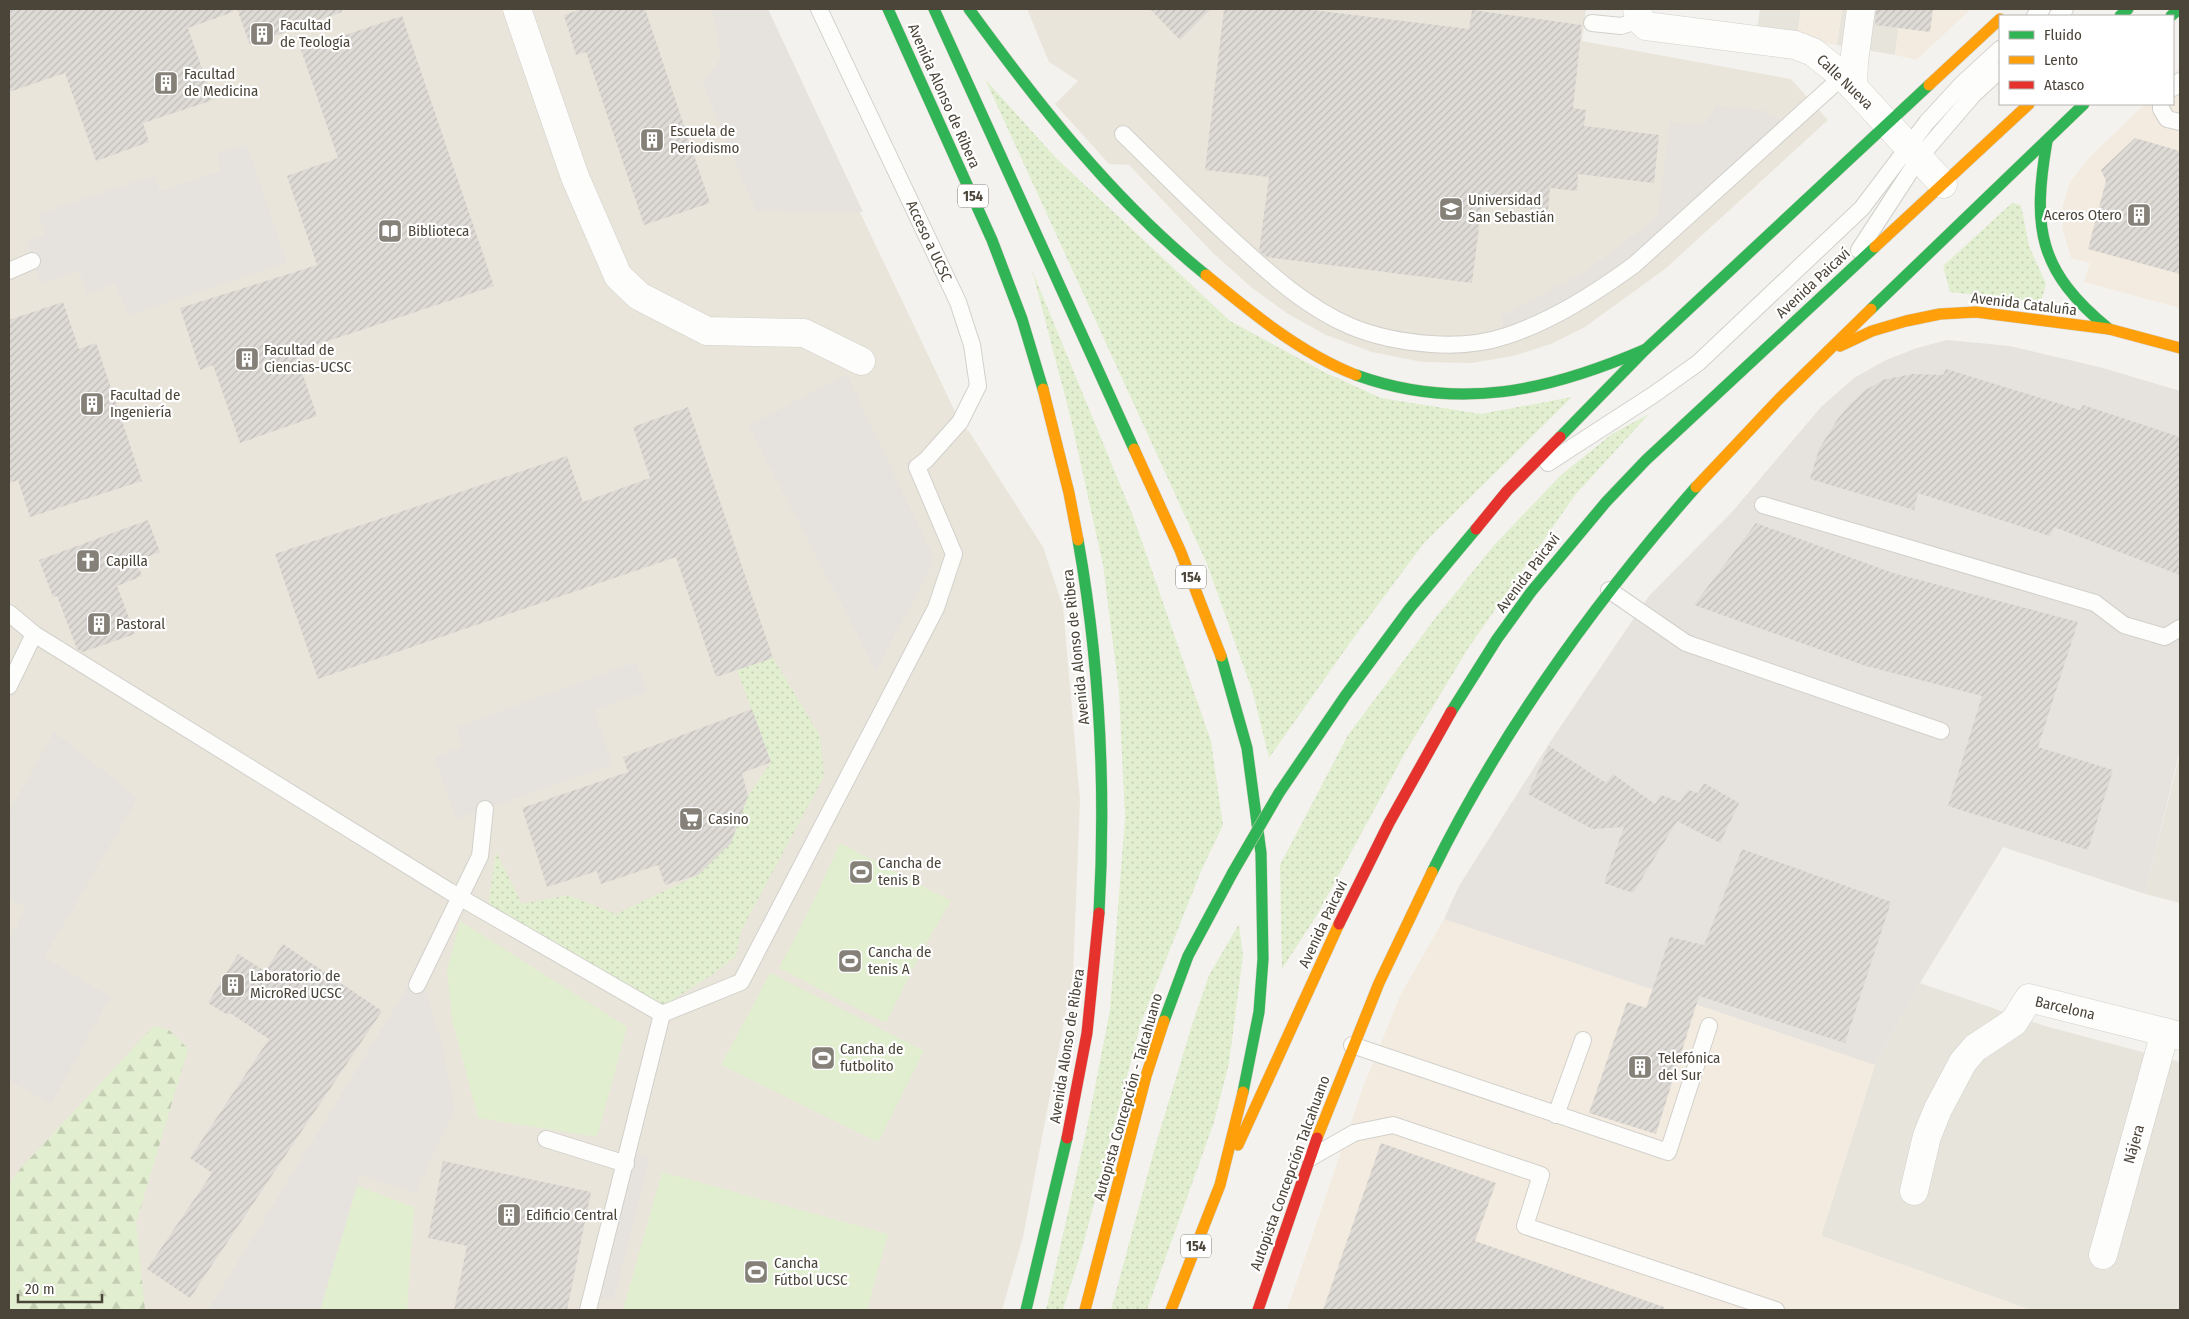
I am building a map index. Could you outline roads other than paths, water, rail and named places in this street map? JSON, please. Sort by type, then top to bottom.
[{"type":"main road","name":"Avenida Alonso de Ribera","points":[[888,9],[998,253],[1033,352],[1062,461],[1077,535],[1095,666],[1101,739],[1103,813],[1096,960],[1087,1033],[1064,1158],[1026,1310]]},
{"type":"main road","name":"Avenida Alonso de Ribera","points":[[934,9],[1180,550],[1219,650],[1245,739],[1255,798],[1261,853],[1263,959],[1259,1012],[1250,1065],[1220,1185]]},
{"type":"main road","points":[[969,9],[1040,104],[1130,205],[1174,248],[1220,288],[1299,345],[1327,362],[1388,385],[1424,392],[1472,396],[1524,390],[1577,377],[1646,349]]},
{"type":"main road","points":[[1507,491],[1646,349],[1999,21]]},
{"type":"main road","name":"Avenida Paicaví","points":[[1220,1185],[1293,1022],[1371,857],[1430,747],[1497,638],[1541,579],[1611,495],[1690,418],[2028,105]]},
{"type":"main road","points":[[1352,1046],[1401,934],[1460,817],[1498,752],[1561,656],[1609,590],[1713,467],[1757,420],[1914,266],[2083,105]]},
{"type":"main road","name":"Avenida Cataluña","points":[[2047,141],[2040,178],[2039,214],[2050,261],[2066,289],[2091,316],[2109,329]]},
{"type":"main road","name":"Avenida Cataluña","points":[[1823,355],[1864,335],[1898,322],[1947,312],[1982,313],[2109,329],[2180,348]]},
{"type":"main road","name":"Autopista Concepción - Talcahuano","points":[[1085,1310],[1146,1076],[1172,996],[1188,956],[1233,872],[1280,793],[1355,682],[1410,608],[1507,491]]},
{"type":"main road","name":"Autopista Concepción Talcahuano","points":[[1258,1310],[1310,1158],[1352,1046]]},
{"type":"main road","name":"154","points":[[1171,1310],[1220,1185]]},
{"type":"street","points":[[517,9],[575,177],[618,276],[639,296],[707,331],[804,333],[861,361]]},
{"type":"street","points":[[1848,81],[1854,62],[1861,9]]},
{"type":"street","name":"Calle Nueva","points":[[1645,19],[1795,46],[1813,52],[1848,81],[1943,184]]},
{"type":"street","name":"Barcelona","points":[[1914,1191],[1927,1136],[1938,1109],[1963,1062],[1975,1048],[2014,1022],[2029,998],[2172,1034]]},
{"type":"street","name":"Nájera","points":[[2103,1255],[2172,1034]]},
{"type":"lane","name":"Acceso a UCSC","points":[[662,1014],[741,982],[936,608],[954,554],[917,467],[926,460],[960,422],[978,386],[972,346],[954,293],[819,9]]},
{"type":"lane","points":[[1592,22],[1621,26],[1645,19]]},
{"type":"lane","points":[[1843,275],[1914,152],[1945,103],[1999,50]]},
{"type":"lane","points":[[1507,491],[1580,440],[1654,395],[1698,363],[1850,220],[1914,152],[1999,71]]},
{"type":"lane","points":[[1123,134],[1257,263],[1286,287],[1320,311],[1351,326],[1383,337],[1447,345],[1504,337],[1562,312],[1602,288],[1634,265],[1848,81]]},
{"type":"lane","points":[[2161,105],[2161,109],[2167,118],[2180,122]]},
{"type":"lane","points":[[9,271],[32,261]]},
{"type":"lane","points":[[1763,505],[2095,603],[2124,625],[2165,637],[2180,628]]},
{"type":"lane","points":[[1609,590],[1686,643],[1941,731]]},
{"type":"lane","points":[[9,612],[34,634],[460,898],[662,1014],[588,1310]]},
{"type":"lane","points":[[9,686],[34,634]]},
{"type":"lane","points":[[417,985],[480,856],[485,809]]},
{"type":"lane","points":[[1352,1046],[1668,1152],[1709,1026]]},
{"type":"lane","points":[[1556,1115],[1583,1040]]},
{"type":"lane","points":[[1310,1158],[1354,1133],[1393,1124],[1540,1175],[1525,1226],[1776,1310]]},
{"type":"lane","points":[[546,1139],[626,1164]]},
{"type":"place","name":"Facultad de Teología","points":[[262,34]]},
{"type":"place","name":"Facultad de Medicina","points":[[166,83]]},
{"type":"place","name":"Escuela de Periodismo","points":[[652,140]]},
{"type":"place","name":"Universidad San Sebastián","points":[[1451,209]]},
{"type":"place","name":"Aceros Otero","points":[[2139,215]]},
{"type":"place","name":"Biblioteca","points":[[390,231]]},
{"type":"place","name":"Facultad de Ciencias-UCSC","points":[[247,359]]},
{"type":"place","name":"Facultad de Ingeniería","points":[[92,404]]},
{"type":"place","name":"Capilla","points":[[88,561]]},
{"type":"place","name":"Pastoral","points":[[99,624]]},
{"type":"place","name":"Casino","points":[[691,819]]},
{"type":"place","name":"Cancha de tenis B","points":[[861,872]]},
{"type":"place","name":"Cancha de tenis A","points":[[850,961]]},
{"type":"place","name":"Laboratorio de MicroRed UCSC","points":[[233,985]]},
{"type":"place","name":"Cancha de futbolito","points":[[823,1058]]},
{"type":"place","name":"Telefónica del Sur","points":[[1640,1067]]},
{"type":"place","name":"Edificio Central","points":[[509,1215]]},
{"type":"place","name":"Cancha Fútbol UCSC","points":[[756,1272]]}]
